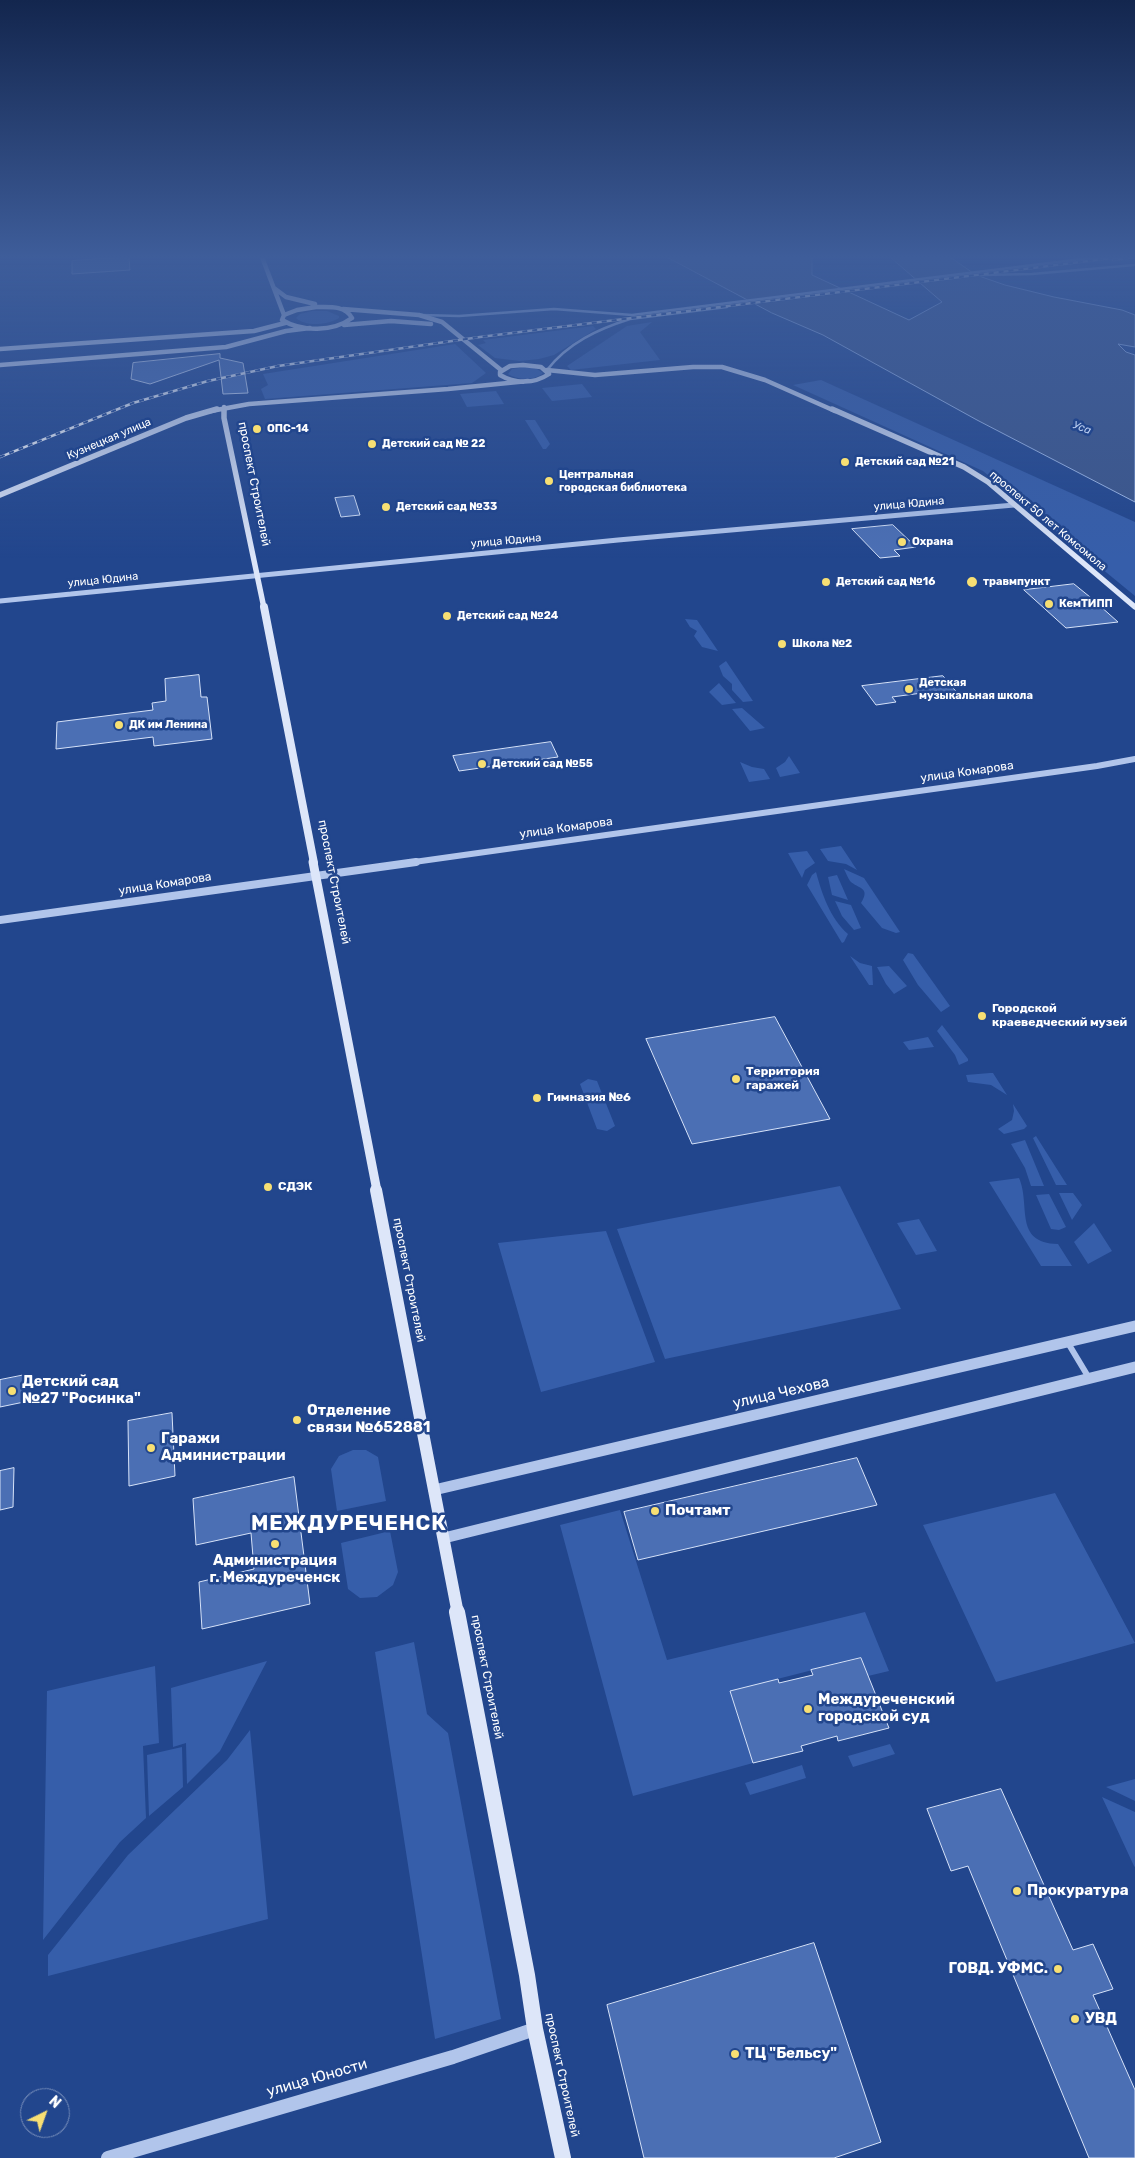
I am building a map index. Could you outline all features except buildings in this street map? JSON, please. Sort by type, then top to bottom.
[{"type":"main road","points":[[0,365],[92,358]]},
{"type":"main road","points":[[483,358],[500,371],[503,377],[528,381]]},
{"type":"main road","points":[[489,358],[496,360]]},
{"type":"main road","points":[[504,361],[577,375],[599,375]]},
{"type":"main road","points":[[468,388],[492,380],[500,371],[516,365],[531,365]]},
{"type":"main road","name":"проспект 50 лет Комсомола","points":[[599,375],[699,366],[721,366],[765,380],[964,467],[988,482],[1135,607]]},
{"type":"main road","points":[[537,380],[546,376],[549,372],[547,370]]},
{"type":"main road","points":[[571,379],[599,375]]},
{"type":"main road","points":[[468,388],[537,380],[554,380]]},
{"type":"main road","name":"Кузнецкая улица","points":[[0,496],[186,418],[224,408],[468,388]]},
{"type":"main road","name":"проспект Строителей","points":[[224,408],[224,418],[274,656],[444,1538],[527,1975],[535,2029],[563,2158]]},
{"type":"street","points":[[547,370],[556,358]]},
{"type":"street","name":"улица Юдина","points":[[0,601],[256,575],[1014,504]]},
{"type":"street","name":"улица Комарова","points":[[0,920],[316,874],[1097,766],[1135,759]]},
{"type":"street","name":"улица Чехова","points":[[434,1490],[1135,1326]]},
{"type":"street","points":[[1067,1341],[1089,1379]]},
{"type":"street","points":[[444,1538],[1135,1367]]},
{"type":"street","name":"улица Юности","points":[[108,2158],[453,2057],[535,2029]]},
{"type":"shaded area","points":[[367,358],[470,358],[486,373],[472,383],[265,399],[261,389],[268,385],[263,374]]},
{"type":"shaded area","points":[[495,358],[544,358],[520,361]]},
{"type":"shaded area","points":[[579,358],[658,358],[660,360],[571,370],[567,366]]},
{"type":"shaded area","points":[[526,367],[537,369],[543,373],[540,376],[526,379],[516,378],[508,374],[512,369]]},
{"type":"shaded area","points":[[821,380],[1135,522],[1135,596],[983,471],[793,385]]},
{"type":"shaded area","points":[[582,384],[592,397],[552,401],[542,388]]},
{"type":"shaded area","points":[[496,391],[504,404],[467,407],[460,394]]},
{"type":"shaded area","points":[[525,420],[535,420],[550,444],[546,449],[543,449]]},
{"type":"shaded area","points":[[685,619],[697,620],[718,651],[702,647],[694,636],[697,631],[690,627]]},
{"type":"shaded area","points":[[726,661],[753,701],[743,702],[732,690],[732,684],[723,676],[719,666]]},
{"type":"shaded area","points":[[719,683],[736,703],[722,705],[709,692]]},
{"type":"shaded area","points":[[742,708],[765,728],[750,731],[732,709]]},
{"type":"shaded area","points":[[789,756],[800,773],[780,777],[776,768],[785,762]]},
{"type":"shaded area","points":[[740,762],[764,769],[770,779],[749,782]]},
{"type":"shaded area","points":[[841,846],[857,870],[846,864],[828,861],[820,849]]},
{"type":"shaded area","points":[[807,851],[815,863],[805,870],[802,878],[788,853]]},
{"type":"shaded area","points":[[844,869],[864,878],[900,932],[896,933],[882,928],[861,903],[865,894],[864,891],[850,881]]},
{"type":"shaded area","points":[[816,872],[824,897],[836,921],[848,934],[842,943],[807,885],[812,875]]},
{"type":"shaded area","points":[[837,875],[848,900],[832,895],[828,877]]},
{"type":"shaded area","points":[[835,901],[851,905],[861,928],[854,930],[842,916]]},
{"type":"shaded area","points":[[908,953],[913,954],[950,1006],[941,1012],[918,985],[903,960]]},
{"type":"shaded area","points":[[850,956],[860,963],[872,966],[873,985],[869,985]]},
{"type":"shaded area","points":[[889,966],[907,986],[894,994],[877,967]]},
{"type":"shaded area","points":[[942,1025],[968,1061],[959,1065],[955,1055],[937,1031]]},
{"type":"shaded area","points":[[928,1037],[934,1047],[909,1050],[903,1042]]},
{"type":"shaded area","points":[[993,1073],[1007,1095],[991,1085],[968,1082],[966,1075]]},
{"type":"shaded area","points":[[588,1079],[597,1081],[615,1126],[607,1131],[597,1129],[580,1084]]},
{"type":"shaded area","points":[[1013,1104],[1027,1126],[1024,1129],[1004,1134],[998,1129],[1012,1120]]},
{"type":"shaded area","points":[[1036,1136],[1067,1185],[1056,1185],[1033,1138]]},
{"type":"shaded area","points":[[1025,1140],[1044,1186],[1031,1186],[1025,1168],[1011,1144]]},
{"type":"shaded area","points":[[1019,1178],[1029,1230],[1035,1237],[1044,1242],[1058,1244],[1072,1266],[1041,1266],[989,1182]]},
{"type":"shaded area","points":[[840,1186],[901,1309],[665,1359],[617,1229]]},
{"type":"shaded area","points":[[1059,1193],[1073,1193],[1082,1205],[1072,1220]]},
{"type":"shaded area","points":[[1049,1194],[1066,1227],[1059,1230],[1051,1229],[1036,1195]]},
{"type":"shaded area","points":[[919,1219],[937,1251],[916,1255],[897,1223]]},
{"type":"shaded area","points":[[1094,1223],[1112,1251],[1088,1264],[1074,1242]]},
{"type":"shaded area","points":[[606,1231],[655,1362],[541,1392],[498,1243]]},
{"type":"shaded area","points":[[353,1450],[366,1450],[378,1457],[386,1501],[337,1511],[331,1469],[339,1456]]},
{"type":"shaded area","points":[[1055,1493],[1135,1643],[996,1682],[923,1525]]},
{"type":"shaded area","points":[[620,1510],[667,1660],[865,1612],[889,1671],[868,1676],[860,1658],[730,1691],[753,1763],[633,1796],[560,1525]]},
{"type":"shaded area","points":[[390,1531],[398,1572],[393,1585],[377,1597],[360,1598],[348,1589],[341,1543]]},
{"type":"shaded area","points":[[414,1642],[427,1714],[448,1733],[501,2019],[435,2039],[375,1652]]},
{"type":"shaded area","points":[[267,1661],[220,1751],[187,1784],[186,1743],[173,1747],[171,1688]]},
{"type":"shaded area","points":[[155,1666],[159,1743],[143,1746],[146,1818],[120,1842],[43,1940],[47,1691]]},
{"type":"shaded area","points":[[250,1730],[268,1919],[48,1976],[48,1955],[128,1855],[227,1760]]},
{"type":"shaded area","points":[[890,1744],[895,1754],[853,1767],[848,1756]]},
{"type":"shaded area","points":[[182,1747],[183,1787],[149,1816],[147,1755]]},
{"type":"shaded area","points":[[802,1765],[806,1778],[750,1795],[745,1783]]},
{"type":"shaded area","points":[[1135,1779],[1135,1801],[1106,1787]]},
{"type":"shaded area","points":[[1102,1797],[1135,1812],[1135,1867],[1134,1866]]},
{"type":"water","name":"Уса","points":[[864,358],[1135,358],[1135,502],[977,420]]},
{"type":"railway","points":[[0,457],[133,403],[208,381],[278,366],[336,358]]},
{"type":"place","name":"ОПС-14","points":[[257,429]]},
{"type":"place","name":"Детский сад № 22","points":[[372,444]]},
{"type":"place","name":"Детский сад №21","points":[[845,462]]},
{"type":"place","name":"Центральная городская библиотека","points":[[549,481]]},
{"type":"place","name":"Детский сад №33","points":[[386,507]]},
{"type":"place","name":"Охрана","points":[[902,542]]},
{"type":"place","name":"Детский сад №16","points":[[826,582]]},
{"type":"place","name":"травмпункт","points":[[972,582]]},
{"type":"place","name":"КемТИПП","points":[[1049,604]]},
{"type":"place","name":"Детский сад №24","points":[[447,616]]},
{"type":"place","name":"Школа №2","points":[[782,644]]},
{"type":"place","name":"Детская музыкальная школа","points":[[909,689]]},
{"type":"place","name":"ДК им Ленина","points":[[119,725]]},
{"type":"place","name":"Детский сад №55","points":[[482,764]]},
{"type":"place","name":"Городской краеведческий музей","points":[[982,1016]]},
{"type":"place","name":"Территория гаражей","points":[[736,1079]]},
{"type":"place","name":"Гимназия №6","points":[[537,1098]]},
{"type":"place","name":"СДЭК","points":[[268,1187]]},
{"type":"place","name":"Детский сад №27 \"Росинка\"","points":[[12,1391]]},
{"type":"place","name":"Отделение связи №652881","points":[[297,1420]]},
{"type":"place","name":"Гаражи Администрации","points":[[151,1448]]},
{"type":"place","name":"Почтамт","points":[[655,1511]]},
{"type":"place","name":"Администрация г. Междуреченск","points":[[275,1544]]},
{"type":"place","name":"Междуреченский городской суд","points":[[808,1709]]},
{"type":"place","name":"Прокуратура","points":[[1017,1891]]},
{"type":"place","name":"ГОВД. УФМС.","points":[[1058,1969]]},
{"type":"place","name":"УВД","points":[[1075,2019]]},
{"type":"place","name":"ТЦ \"Бельсу\"","points":[[735,2054]]},
{"type":"district","name":"МЕЖДУРЕЧЕНСК","points":[[349,1524]]}]
